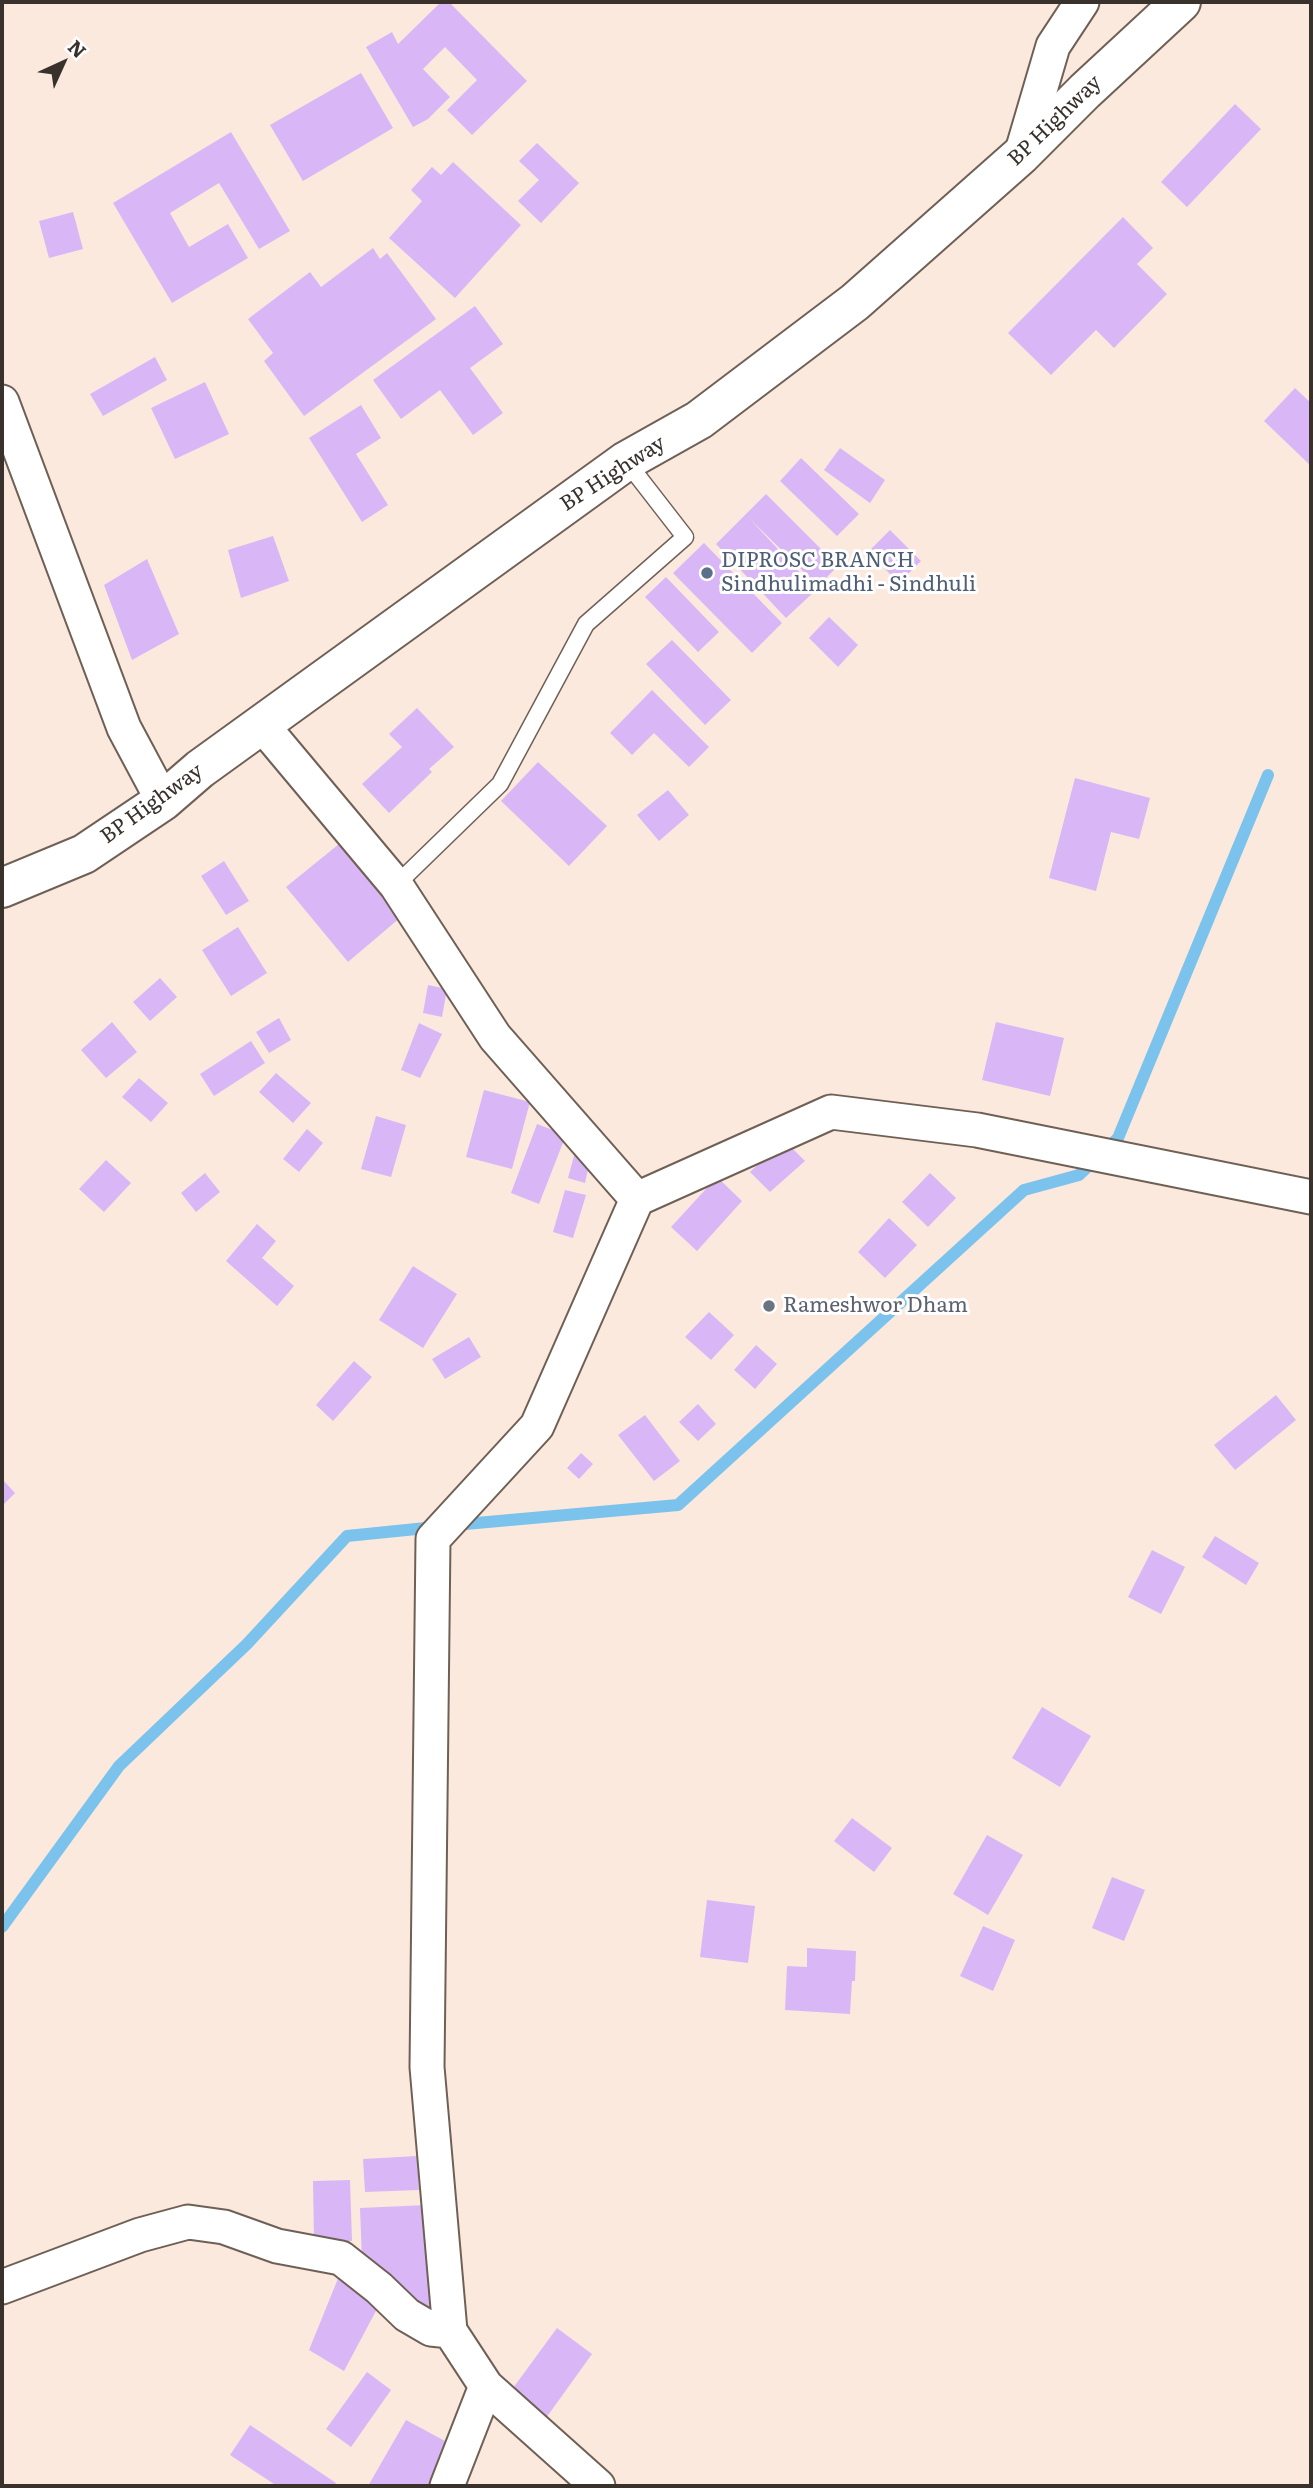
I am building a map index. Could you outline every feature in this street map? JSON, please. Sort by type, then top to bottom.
[{"type":"highway","name":"BP Highway","points":[[2,888],[84,854],[163,801],[200,769],[373,642],[626,461],[699,419],[855,302],[1021,155],[1181,2]]},
{"type":"street","points":[[1021,155],[1053,46],[1082,2]]},
{"type":"street","points":[[2,402],[124,728],[163,801]]},
{"type":"street","points":[[262,725],[396,884],[495,1037],[637,1199]]},
{"type":"street","points":[[597,2486],[486,2386],[450,2331],[427,2067],[433,1539],[537,1426],[637,1199],[831,1112],[977,1130],[1311,1198]]},
{"type":"street","points":[[2,2287],[140,2235],[188,2222],[224,2227],[277,2246],[341,2258],[379,2288],[407,2315],[431,2329],[450,2331]]},
{"type":"street","points":[[447,2486],[486,2386]]},
{"type":"lane","points":[[396,884],[500,783],[586,624],[685,537],[626,461]]},
{"type":"building","points":[[441,2],[449,2],[527,81],[472,135],[447,110],[477,80],[445,47],[423,69],[450,97],[428,119],[413,127],[366,47],[392,32],[398,44]]},
{"type":"building","points":[[361,73],[393,128],[303,181],[270,125]]},
{"type":"building","points":[[1235,104],[1261,129],[1187,207],[1161,182]]},
{"type":"building","points":[[231,132],[290,231],[259,249],[219,183],[170,213],[189,247],[228,224],[248,258],[172,303],[113,203]]},
{"type":"building","points":[[537,143],[579,183],[541,223],[518,201],[539,180],[519,161]]},
{"type":"building","points":[[453,162],[521,225],[455,298],[389,238],[422,201],[411,190],[432,167],[441,175]]},
{"type":"building","points":[[73,212],[83,249],[49,258],[39,221]]},
{"type":"building","points":[[1123,217],[1153,248],[1137,264],[1167,294],[1114,348],[1096,330],[1051,375],[1008,333]]},
{"type":"building","points":[[373,248],[380,259],[387,253],[436,319],[304,416],[264,361],[273,353],[248,319],[310,272],[321,287]]},
{"type":"building","points":[[475,306],[503,344],[470,368],[503,413],[473,435],[440,390],[401,419],[373,380]]},
{"type":"building","points":[[155,357],[167,380],[103,416],[90,394]]},
{"type":"building","points":[[205,382],[229,434],[175,459],[151,408]]},
{"type":"building","points":[[1295,388],[1311,403],[1311,466],[1264,421]]},
{"type":"building","points":[[361,405],[381,438],[356,454],[388,505],[362,522],[309,438]]},
{"type":"building","points":[[840,448],[885,480],[870,503],[824,470]]},
{"type":"building","points":[[801,458],[859,514],[837,536],[780,481]]},
{"type":"building","points":[[766,494],[838,566],[818,586],[750,519],[816,590],[786,618],[716,544]]},
{"type":"building","points":[[890,530],[921,561],[899,583],[868,552]]},
{"type":"building","points":[[273,536],[289,581],[241,598],[228,550]]},
{"type":"building","points":[[704,543],[782,623],[752,653],[673,573]]},
{"type":"building","points":[[147,559],[179,634],[132,660],[104,585]]},
{"type":"building","points":[[666,577],[719,632],[698,652],[645,597]]},
{"type":"building","points":[[829,617],[858,645],[838,667],[809,638]]},
{"type":"building","points":[[672,640],[731,700],[705,725],[646,664]]},
{"type":"building","points":[[652,690],[709,747],[689,767],[654,733],[632,755],[610,733]]},
{"type":"building","points":[[417,708],[454,747],[429,769],[432,772],[389,813],[362,784],[402,747],[389,734]]},
{"type":"building","points":[[538,762],[607,826],[569,866],[501,801]]},
{"type":"building","points":[[1075,778],[1150,798],[1139,839],[1111,832],[1096,891],[1049,878]]},
{"type":"building","points":[[668,790],[689,815],[659,841],[637,815]]},
{"type":"building","points":[[339,844],[401,917],[348,962],[286,887]]},
{"type":"building","points":[[224,861],[249,901],[226,915],[201,876]]},
{"type":"building","points":[[238,927],[267,973],[231,996],[202,950]]},
{"type":"building","points":[[160,978],[177,997],[150,1021],[133,1002]]},
{"type":"building","points":[[428,985],[447,989],[442,1017],[423,1013]]},
{"type":"building","points":[[279,1018],[291,1040],[269,1053],[256,1032]]},
{"type":"building","points":[[112,1022],[137,1052],[106,1078],[81,1050]]},
{"type":"building","points":[[996,1022],[1064,1038],[1050,1096],[982,1080]]},
{"type":"building","points":[[419,1023],[442,1034],[420,1078],[401,1070]]},
{"type":"building","points":[[251,1041],[265,1063],[214,1096],[200,1074]]},
{"type":"building","points":[[276,1073],[311,1103],[293,1123],[259,1092]]},
{"type":"building","points":[[139,1078],[168,1103],[151,1122],[122,1097]]},
{"type":"building","points":[[484,1090],[530,1102],[512,1169],[466,1157]]},
{"type":"building","points":[[376,1116],[406,1125],[391,1177],[361,1169]]},
{"type":"building","points":[[537,1124],[566,1135],[539,1204],[511,1193]]},
{"type":"building","points":[[307,1129],[323,1143],[299,1172],[283,1159]]},
{"type":"building","points":[[784,1140],[805,1161],[770,1192],[750,1172]]},
{"type":"building","points":[[575,1152],[591,1156],[585,1183],[568,1178]]},
{"type":"building","points":[[106,1160],[131,1183],[104,1212],[79,1189]]},
{"type":"building","points":[[205,1173],[220,1192],[196,1212],[181,1193]]},
{"type":"building","points":[[930,1173],[956,1198],[928,1227],[902,1202]]},
{"type":"building","points":[[717,1177],[742,1201],[697,1251],[671,1227]]},
{"type":"building","points":[[565,1190],[586,1195],[573,1238],[553,1232]]},
{"type":"building","points":[[889,1218],[917,1245],[885,1278],[858,1252]]},
{"type":"building","points":[[257,1224],[276,1241],[262,1258],[294,1286],[277,1306],[226,1261]]},
{"type":"building","points":[[413,1266],[457,1294],[423,1348],[379,1320]]},
{"type":"building","points":[[709,1312],[734,1335],[711,1360],[685,1337]]},
{"type":"building","points":[[469,1337],[481,1357],[445,1379],[432,1359]]},
{"type":"building","points":[[756,1345],[777,1364],[755,1389],[734,1370]]},
{"type":"building","points":[[354,1361],[372,1377],[333,1421],[316,1405]]},
{"type":"building","points":[[1276,1395],[1296,1420],[1235,1470],[1214,1445]]},
{"type":"building","points":[[698,1404],[716,1424],[698,1441],[679,1422]]},
{"type":"building","points":[[645,1415],[680,1461],[654,1481],[618,1435]]},
{"type":"building","points":[[581,1453],[593,1464],[579,1479],[567,1468]]},
{"type":"building","points":[[2,1479],[15,1493],[2,1506]]},
{"type":"building","points":[[1215,1536],[1259,1563],[1246,1585],[1202,1557]]},
{"type":"building","points":[[1152,1550],[1185,1567],[1161,1614],[1128,1597]]},
{"type":"building","points":[[1042,1707],[1091,1736],[1060,1787],[1012,1758]]},
{"type":"building","points":[[852,1818],[892,1848],[874,1872],[834,1841]]},
{"type":"building","points":[[987,1835],[1023,1855],[988,1915],[953,1894]]},
{"type":"building","points":[[1112,1877],[1145,1890],[1124,1941],[1092,1928]]},
{"type":"building","points":[[707,1900],[755,1906],[748,1963],[700,1957]]},
{"type":"building","points":[[983,1926],[1015,1940],[993,1991],[960,1976]]},
{"type":"building","points":[[807,1948],[856,1951],[850,2014],[785,2010],[787,1966],[807,1967]]},
{"type":"building","points":[[417,2156],[419,2190],[365,2192],[363,2159]]},
{"type":"building","points":[[350,2180],[352,2241],[314,2241],[313,2181]]},
{"type":"building","points":[[427,2205],[434,2310],[414,2306],[362,2260],[360,2208]]},
{"type":"building","points":[[339,2276],[377,2309],[344,2371],[309,2350]]},
{"type":"building","points":[[557,2328],[592,2354],[541,2425],[505,2399]]},
{"type":"building","points":[[367,2372],[391,2390],[351,2447],[326,2429]]},
{"type":"building","points":[[406,2420],[445,2441],[429,2486],[368,2486]]},
{"type":"building","points":[[250,2425],[336,2483],[334,2486],[277,2486],[230,2455]]},
{"type":"waterway","points":[[454,1525],[678,1505],[1024,1190],[1079,1175],[1118,1138],[1268,775]]},
{"type":"waterway","points":[[2,1927],[119,1766],[247,1644],[347,1536],[436,1527]]},
{"type":"place","name":"DIPROSC BRANCH Sindhulimadhi - Sindhuli","points":[[707,573]]},
{"type":"place","name":"Rameshwor Dham","points":[[769,1306]]}]
